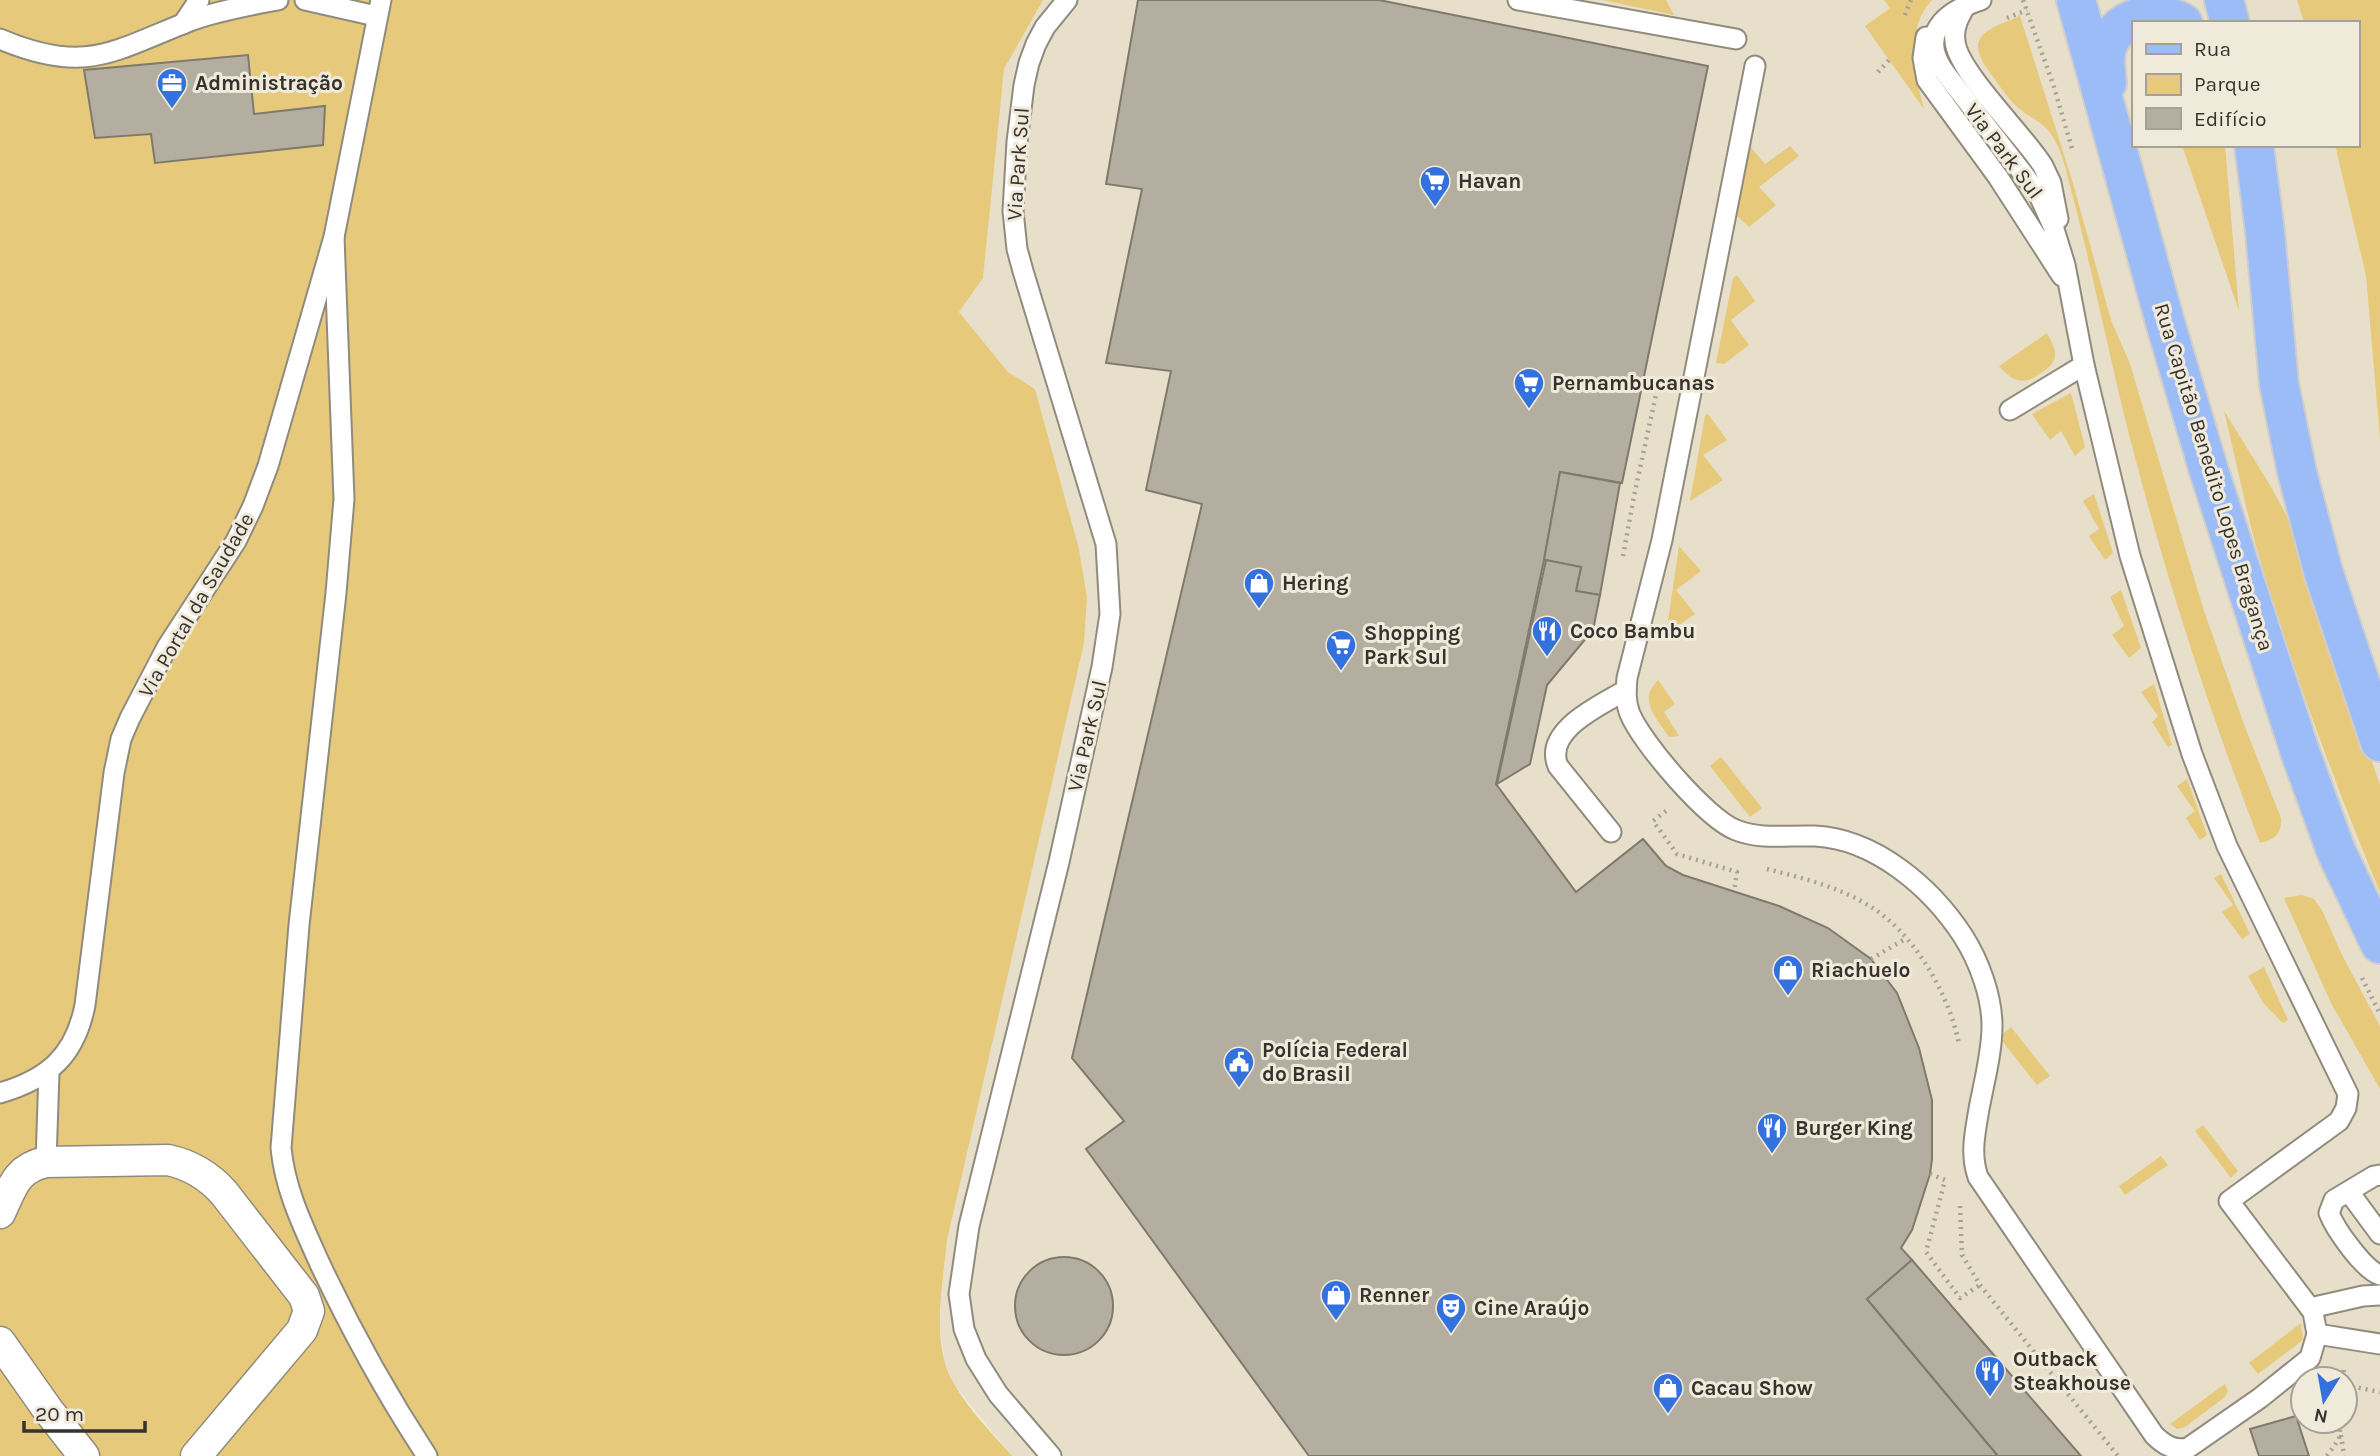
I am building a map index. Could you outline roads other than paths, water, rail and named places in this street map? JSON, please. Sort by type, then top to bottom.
[{"type":"main road","name":"Rua Capitão Benedito Lopes Bragança","points":[[2076,0],[2209,471],[2300,752],[2336,851],[2380,944]]},
{"type":"main road","points":[[2224,0],[2229,21]]},
{"type":"main road","points":[[2110,120],[2105,61],[2108,45],[2116,30],[2127,22],[2145,16],[2160,15],[2177,21]]},
{"type":"main road","points":[[2255,147],[2281,397],[2323,571],[2380,742]]},
{"type":"street","points":[[0,1213],[21,1172],[46,1162],[149,1159],[182,1163],[214,1182],[224,1194],[304,1296],[309,1311],[302,1330],[195,1456]]},
{"type":"street","points":[[0,1342],[84,1456]]},
{"type":"lane","points":[[183,24],[199,0]]},
{"type":"lane","points":[[0,39],[38,53],[89,58],[124,49],[210,15],[278,0]]},
{"type":"lane","points":[[305,0],[379,8]]},
{"type":"lane","name":"Via Park Sul","points":[[1051,1456],[998,1394],[975,1359],[964,1329],[959,1294],[969,1226],[1059,862],[1102,667],[1110,614],[1106,544],[1023,271],[1014,230],[1017,142],[1029,63],[1045,27],[1067,0]]},
{"type":"lane","points":[[1518,0],[1736,39]]},
{"type":"lane","points":[[1965,7],[1931,26],[1923,44],[1923,65],[1927,80],[1998,177],[2070,289]]},
{"type":"lane","name":"Via Park Sul","points":[[1965,7],[1937,27],[1934,46],[1939,66],[2038,193],[2053,226],[2065,265],[2084,365],[2130,556],[2192,754],[2227,846],[2348,1094],[2346,1108],[2339,1121],[2229,1201],[2310,1308]]},
{"type":"lane","name":"Via Portal da Saudade","points":[[0,1093],[48,1072],[61,1060],[71,1045],[82,1018],[114,773],[121,739],[167,647],[236,541],[268,466],[334,237],[379,8]]},
{"type":"lane","points":[[1755,66],[1662,540],[1626,690],[1629,712],[1643,736],[1721,822],[1740,832],[1753,835],[1830,838],[1868,848],[1887,859],[1923,890],[1963,937],[1984,985],[1992,1026],[1973,1142],[1978,1177],[2154,1435],[2162,1442],[2180,1450],[2195,1444],[2306,1362],[2312,1355],[2317,1334],[2310,1308],[2363,1296],[2380,1295]]},
{"type":"lane","points":[[334,237],[344,499],[299,925],[281,1148],[283,1169],[294,1205],[339,1304],[403,1420],[427,1456]]},
{"type":"lane","points":[[2010,410],[2084,365]]},
{"type":"lane","points":[[1611,832],[1558,766],[1555,750],[1571,724],[1626,690]]},
{"type":"lane","points":[[46,1162],[48,1072]]},
{"type":"lane","points":[[2380,1175],[2334,1200],[2331,1206],[2331,1218],[2368,1269],[2380,1275]]},
{"type":"lane","points":[[2349,1192],[2380,1234]]},
{"type":"lane","points":[[2317,1334],[2380,1344]]},
{"type":"place","name":"Administração","points":[[172,110]]},
{"type":"place","name":"Havan","points":[[1435,208]]},
{"type":"place","name":"Pernambucanas","points":[[1529,410]]},
{"type":"place","name":"Hering","points":[[1259,610]]},
{"type":"place","name":"Coco Bambu","points":[[1547,658]]},
{"type":"place","name":"Shopping Park Sul","points":[[1341,672]]},
{"type":"place","name":"Riachuelo","points":[[1788,997]]},
{"type":"place","name":"Polícia Federal do Brasil","points":[[1239,1089]]},
{"type":"place","name":"Burger King","points":[[1772,1155]]},
{"type":"place","name":"Renner","points":[[1336,1322]]},
{"type":"place","name":"Cine Araújo","points":[[1451,1335]]},
{"type":"place","name":"Outback Steakhouse","points":[[1990,1398]]},
{"type":"place","name":"Cacau Show","points":[[1668,1415]]}]
